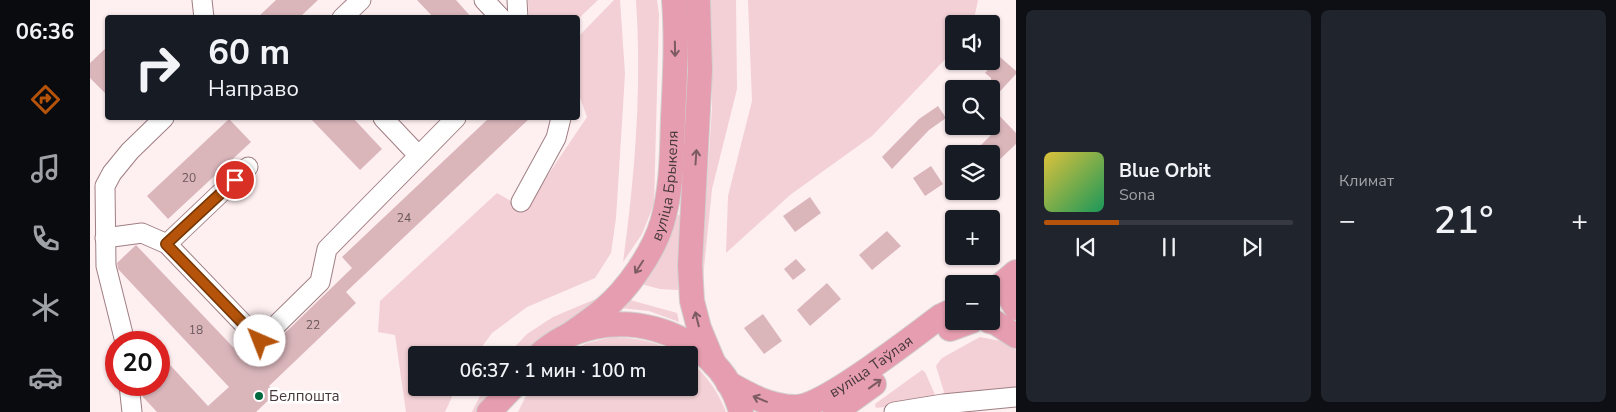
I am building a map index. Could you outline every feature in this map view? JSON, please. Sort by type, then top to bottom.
[{"type":"main road","name":"вуліца Брыкеля","points":[[569,335],[603,310],[626,285],[650,250],[662,224],[668,199],[673,137],[676,61],[674,0]]},
{"type":"main road","name":"вуліца Брыкеля","points":[[698,0],[700,70],[690,265],[694,308],[699,328],[740,412]]},
{"type":"main road","points":[[1000,285],[1016,308]]},
{"type":"main road","name":"вуліца Таўлая","points":[[721,374],[760,400],[780,406],[798,408],[813,403],[842,387],[941,316],[945,317]]},
{"type":"main road","points":[[550,346],[569,335],[590,327],[613,324],[643,326],[678,337],[697,349],[721,374]]},
{"type":"main road","points":[[1000,326],[1016,336]]},
{"type":"main road","name":"вуліца Таўлая","points":[[835,412],[946,330]]},
{"type":"main road","points":[[489,412],[504,396]]},
{"type":"main road","points":[[502,412],[509,396]]},
{"type":"lane","points":[[345,15],[360,0]]},
{"type":"lane","points":[[484,0],[498,15]]},
{"type":"lane","points":[[517,0],[518,15]]},
{"type":"lane","points":[[98,266],[106,238],[105,186],[112,173],[130,151],[162,120]]},
{"type":"lane","points":[[384,120],[418,155]]},
{"type":"lane","points":[[106,238],[142,233],[166,244],[260,341],[320,282],[327,249],[454,120]]},
{"type":"lane","points":[[521,202],[556,138],[560,120]]},
{"type":"lane","points":[[166,244],[248,167]]},
{"type":"lane","points":[[90,256],[98,266],[121,331]]},
{"type":"lane","points":[[130,396],[132,412]]},
{"type":"lane","points":[[894,412],[943,404],[1016,397]]},
{"type":"shaded area","points":[[528,0],[598,0],[580,17],[580,15],[529,15]]},
{"type":"shaded area","points":[[614,0],[620,0],[625,74],[616,218],[611,253],[595,278],[527,307],[492,333],[483,346],[408,346],[408,396],[452,396],[445,412],[406,412],[395,335],[378,332],[380,301],[497,193],[525,209],[587,117],[580,98],[580,35]]},
{"type":"shaded area","points":[[636,0],[657,0],[659,14],[654,204],[642,234],[623,262],[631,197],[638,99]]},
{"type":"shaded area","points":[[711,0],[736,0],[737,89],[712,189],[702,288],[701,275],[712,107]]},
{"type":"shaded area","points":[[748,0],[978,0],[975,15],[945,15],[945,59],[872,136],[790,195],[726,253],[728,196],[752,101]]},
{"type":"shaded area","points":[[678,215],[683,215],[678,290],[660,289],[641,284],[663,247]]},
{"type":"shaded area","points":[[614,286],[600,306],[562,326],[531,346],[516,346],[527,334],[553,317],[598,298]]},
{"type":"shaded area","points":[[630,300],[677,313],[679,322],[649,311],[621,308]]},
{"type":"shaded area","points":[[612,337],[631,338],[661,346],[581,346]]},
{"type":"shaded area","points":[[980,337],[1006,342],[1016,350],[1016,389],[945,395],[936,366],[942,358]]},
{"type":"shaded area","points":[[698,369],[711,384],[726,412],[518,412],[526,396],[698,396]]},
{"type":"shaded area","points":[[922,370],[925,372],[936,397],[931,401],[876,408],[875,404]]},
{"type":"shaded area","points":[[480,396],[489,396],[476,412],[472,412]]},
{"type":"building","points":[[276,0],[318,0],[302,15],[260,15]]},
{"type":"building","points":[[417,0],[456,0],[469,15],[431,15]]},
{"type":"building","points":[[105,49],[105,93],[90,78],[90,63]]},
{"type":"building","points":[[1000,57],[1016,71],[1016,74],[1000,91],[1000,80],[991,80],[985,73],[988,70],[1000,70]]},
{"type":"building","points":[[938,106],[945,116],[945,119],[929,130],[892,169],[882,157],[919,119]]},
{"type":"building","points":[[1000,116],[1016,133],[1016,144],[1000,159],[1000,145],[981,145],[991,135],[1000,135]]},
{"type":"building","points":[[228,120],[251,142],[168,219],[147,196]]},
{"type":"building","points":[[312,120],[355,120],[382,149],[360,170]]},
{"type":"building","points":[[487,120],[528,120],[346,292],[356,303],[269,386],[276,393],[256,412],[157,412],[143,397],[170,396],[170,365],[208,406],[229,387],[118,269],[117,263],[136,245],[251,366],[352,268],[342,257]]},
{"type":"building","points":[[931,166],[943,184],[925,196],[913,178]]},
{"type":"building","points":[[810,197],[821,213],[795,232],[783,216]]},
{"type":"building","points":[[887,231],[901,246],[872,270],[859,255]]},
{"type":"building","points":[[796,259],[806,270],[793,280],[784,269]]},
{"type":"building","points":[[827,283],[841,299],[810,326],[797,310]]},
{"type":"building","points":[[763,314],[782,341],[764,354],[744,328]]},
{"type":"place","name":"Белпошта","points":[[259,396]]},
{"type":"route","points":[[235,180],[166,244],[260,341]]}]
